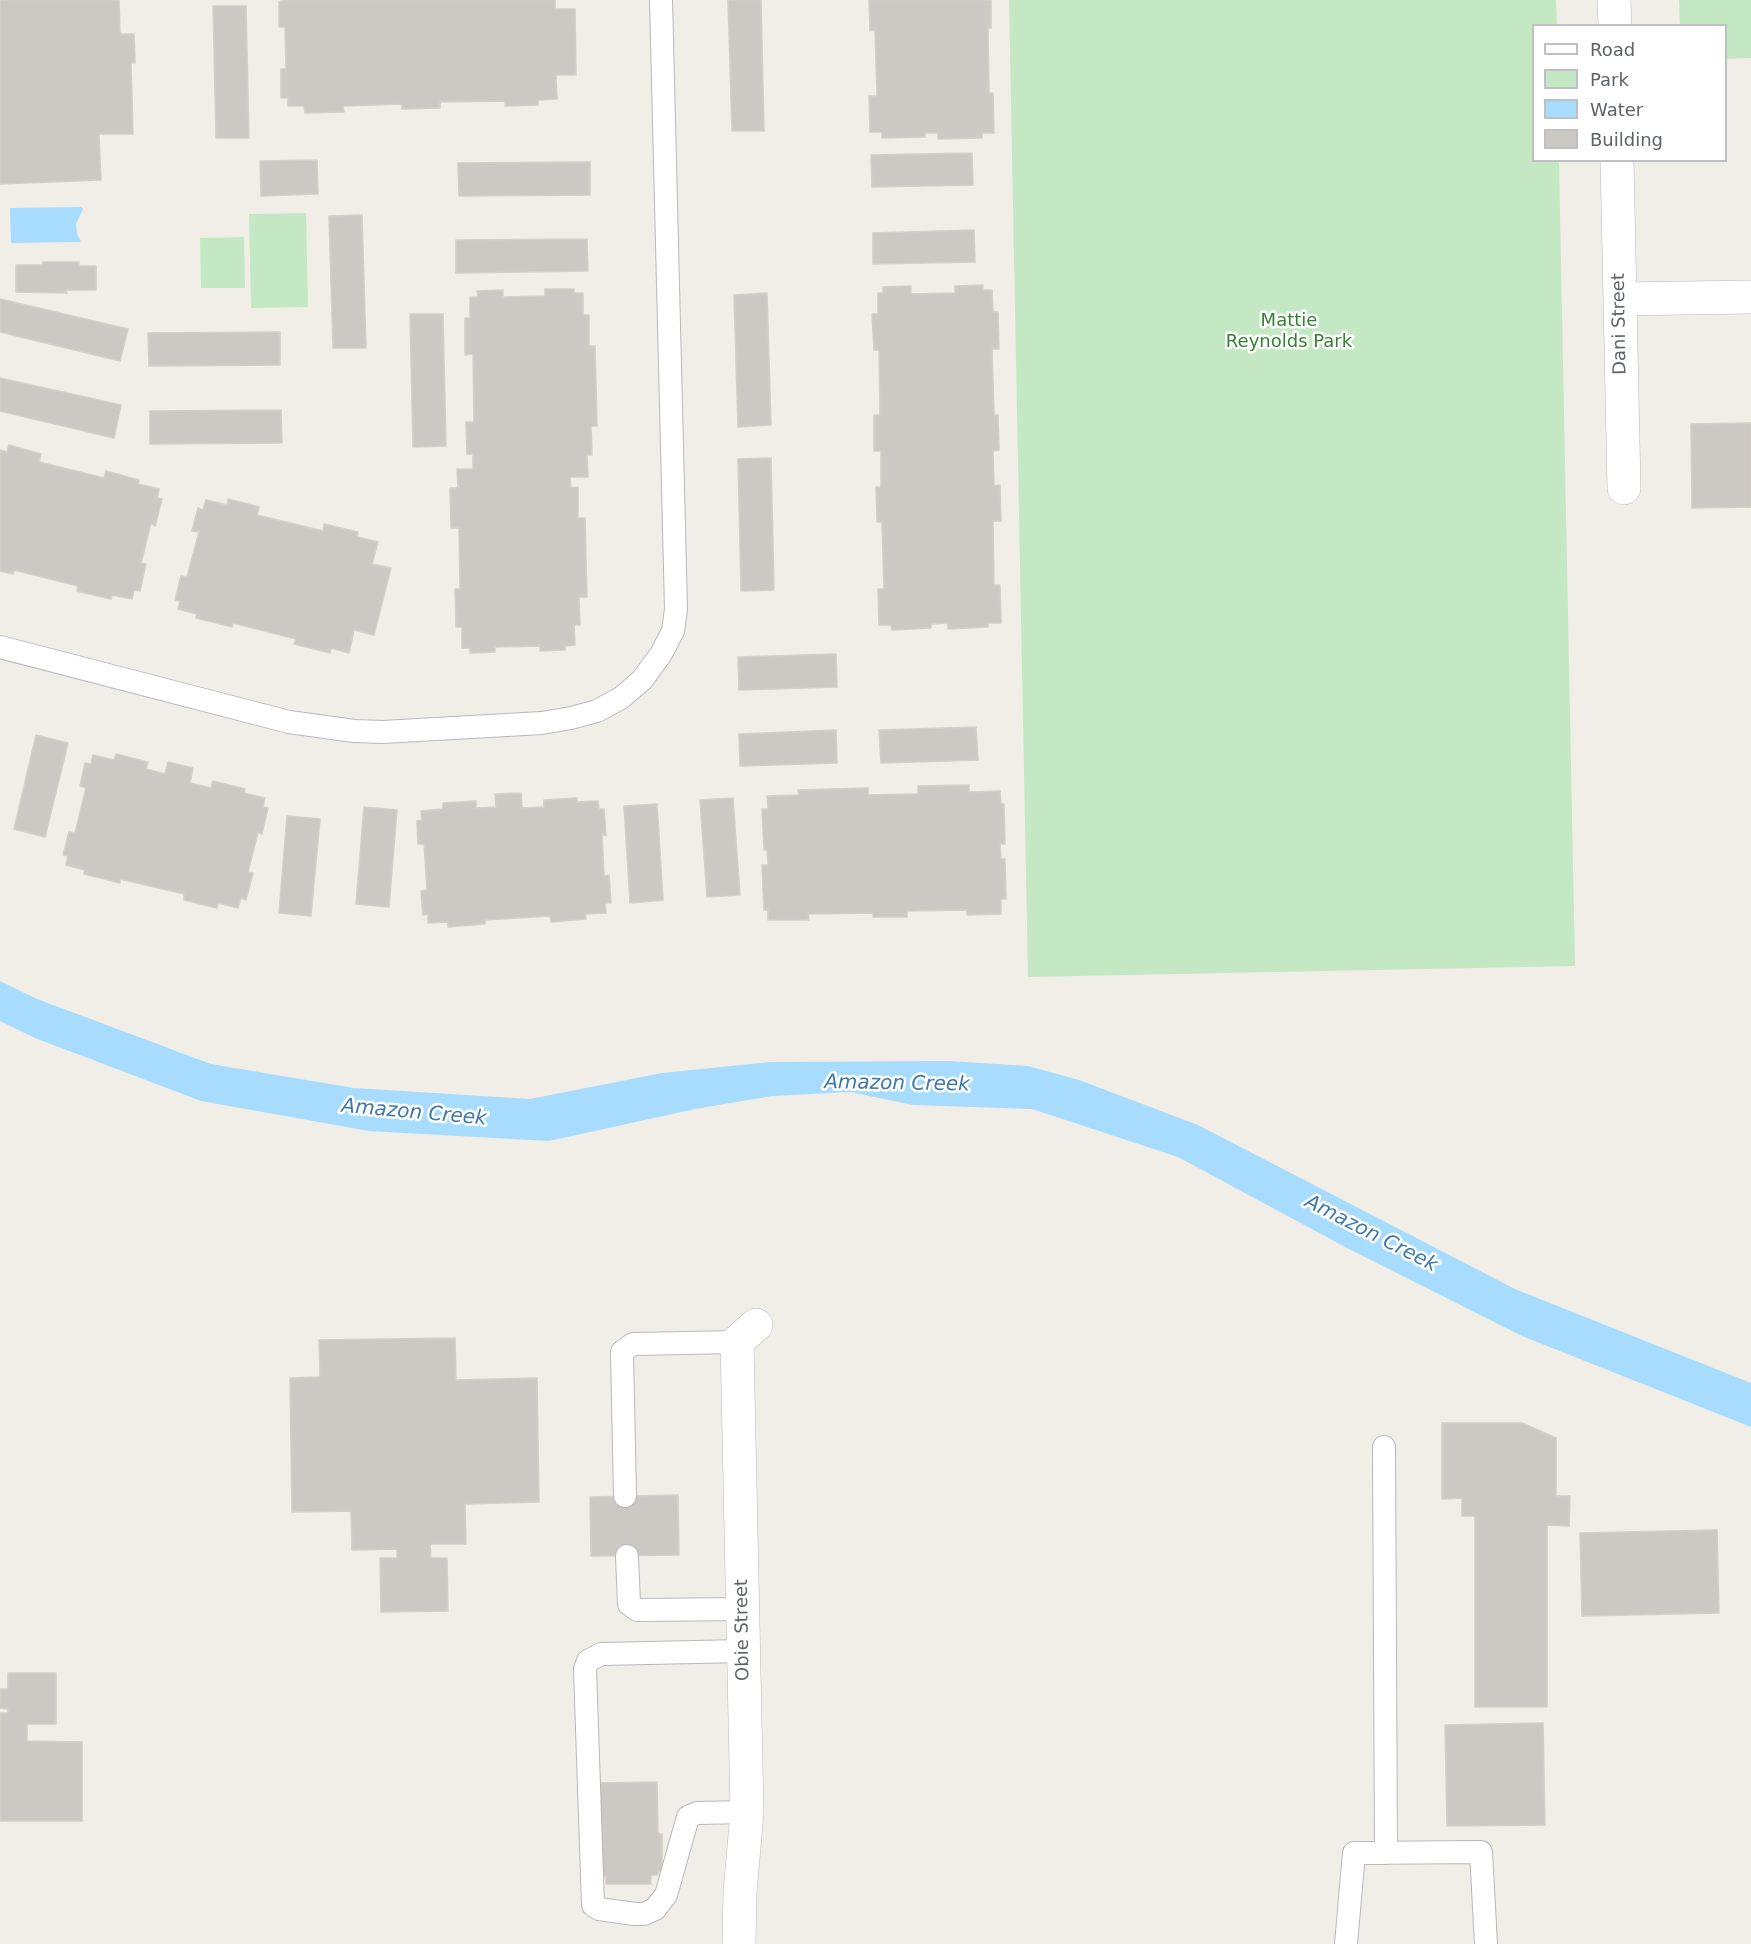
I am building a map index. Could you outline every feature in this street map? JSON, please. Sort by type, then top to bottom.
[{"type":"street","points":[[1614,0],[1614,24]]},
{"type":"street","name":"Dani Street","points":[[1617,162],[1624,488]]},
{"type":"street","points":[[1620,299],[1751,297]]},
{"type":"street","name":"Obie Street","points":[[739,1944],[740,1893],[747,1812],[743,1610],[747,1333]]},
{"type":"lane","points":[[0,647],[288,723],[354,731],[382,732],[542,723],[571,718],[597,711],[621,699],[642,680],[661,654],[673,631],[676,609],[661,0]]},
{"type":"lane","points":[[624,1496],[622,1352],[633,1344],[747,1333]]},
{"type":"lane","points":[[1384,1447],[1386,1852]]},
{"type":"lane","points":[[627,1556],[629,1604],[637,1610],[743,1610]]},
{"type":"lane","points":[[744,1651],[600,1654],[588,1661],[585,1669],[593,1905],[599,1909],[635,1914],[644,1914],[655,1909],[666,1895],[688,1817],[697,1813],[747,1812]]},
{"type":"lane","points":[[1346,1944],[1354,1853],[1386,1852],[1481,1852],[1486,1944]]},
{"type":"green space","name":"Mattie Reynolds Park","points":[[1009,0],[1556,0],[1557,24],[1532,24],[1532,162],[1559,162],[1575,966],[1028,977]]},
{"type":"green space","points":[[1679,0],[1751,0],[1751,58],[1727,59],[1727,24],[1680,24]]},
{"type":"green space","points":[[306,213],[308,307],[251,308],[249,214]]},
{"type":"green space","points":[[244,237],[245,288],[201,288],[200,238]]},
{"type":"water","points":[[81,207],[83,209],[76,224],[81,242],[11,243],[10,208]]},
{"type":"water","name":"Amazon Creek","points":[[0,981],[37,999],[211,1064],[354,1088],[530,1099],[662,1073],[770,1062],[949,1061],[1028,1066],[1079,1080],[1198,1125],[1515,1289],[1751,1383],[1751,1427],[1522,1336],[1347,1248],[1178,1157],[1032,1109],[913,1105],[850,1092],[772,1096],[695,1109],[549,1141],[369,1131],[201,1101],[35,1038],[0,1021]]},
{"type":"building","points":[[0,0],[119,0],[120,34],[134,34],[135,63],[131,63],[133,134],[99,134],[101,180],[0,184]]},
{"type":"building","points":[[285,0],[555,0],[555,9],[575,9],[576,75],[556,75],[557,99],[538,100],[538,105],[505,106],[505,101],[440,102],[440,108],[402,109],[402,104],[343,106],[344,112],[305,113],[304,106],[288,106],[288,98],[281,98],[281,69],[286,69],[285,27],[279,27],[279,2]]},
{"type":"building","points":[[728,0],[761,0],[764,131],[732,131]]},
{"type":"building","points":[[869,0],[991,0],[991,28],[988,28],[989,93],[993,93],[994,133],[982,133],[982,138],[938,139],[938,133],[925,133],[925,137],[882,138],[882,132],[870,132],[869,96],[877,96],[875,30],[870,31]]},
{"type":"building","points":[[213,6],[246,6],[249,138],[216,138]]},
{"type":"building","points":[[972,153],[973,185],[872,187],[871,155]]},
{"type":"building","points":[[317,160],[318,194],[261,196],[260,161]]},
{"type":"building","points":[[590,162],[590,195],[459,196],[458,163]]},
{"type":"building","points":[[362,215],[366,348],[333,348],[329,216]]},
{"type":"building","points":[[974,230],[975,262],[873,264],[873,233]]},
{"type":"building","points":[[587,239],[588,271],[456,273],[456,240]]},
{"type":"building","points":[[43,262],[79,262],[79,266],[96,266],[96,290],[66,290],[67,293],[16,292],[16,265],[43,265]]},
{"type":"building","points":[[983,285],[983,290],[992,290],[993,312],[998,312],[999,349],[992,349],[994,415],[998,415],[999,450],[993,451],[994,486],[1000,485],[1001,521],[993,521],[994,585],[1000,585],[1001,623],[988,623],[988,627],[948,629],[948,623],[931,624],[931,628],[892,630],[891,625],[879,625],[878,589],[884,589],[882,522],[877,522],[876,487],[881,487],[881,451],[874,451],[874,415],[880,415],[879,350],[874,350],[872,314],[878,314],[878,293],[883,293],[883,287],[911,286],[911,294],[955,293],[955,286]]},
{"type":"building","points":[[545,289],[574,289],[574,293],[583,293],[583,315],[589,315],[589,346],[595,346],[597,426],[591,426],[592,455],[587,455],[588,477],[570,477],[571,488],[578,487],[578,518],[585,518],[587,597],[579,597],[580,625],[574,625],[575,645],[565,646],[565,650],[540,651],[540,646],[495,647],[495,652],[470,653],[470,648],[462,648],[462,627],[456,627],[455,589],[460,589],[459,528],[451,528],[450,488],[458,488],[457,469],[473,469],[473,454],[467,454],[466,422],[474,422],[473,354],[465,355],[465,318],[470,318],[470,297],[478,297],[477,291],[503,290],[503,297],[545,296]]},
{"type":"building","points":[[767,293],[771,425],[738,427],[734,295]]},
{"type":"building","points":[[0,299],[128,329],[120,361],[0,332]]},
{"type":"building","points":[[410,314],[443,314],[446,446],[413,447]]},
{"type":"building","points":[[280,332],[280,365],[149,366],[148,333]]},
{"type":"building","points":[[0,378],[121,405],[114,438],[0,411]]},
{"type":"building","points":[[281,410],[282,443],[150,444],[150,411]]},
{"type":"building","points":[[1751,423],[1751,507],[1692,508],[1691,424]]},
{"type":"building","points":[[9,445],[41,454],[39,462],[104,478],[106,471],[139,480],[138,484],[159,489],[157,498],[162,499],[155,526],[151,523],[141,563],[146,564],[140,591],[134,590],[132,599],[112,595],[111,599],[77,591],[78,586],[14,570],[13,574],[0,571],[0,450],[7,452]]},
{"type":"building","points":[[771,458],[774,590],[741,591],[738,459]]},
{"type":"building","points":[[228,499],[259,507],[257,515],[323,531],[324,524],[358,532],[357,537],[378,542],[372,564],[391,568],[374,635],[354,630],[349,653],[331,648],[330,653],[294,644],[296,639],[233,623],[232,627],[196,618],[197,614],[178,609],[180,601],[175,600],[181,576],[187,577],[199,532],[192,531],[198,508],[203,510],[206,500],[227,505]]},
{"type":"building","points":[[836,654],[837,687],[739,690],[738,657]]},
{"type":"building","points":[[976,727],[978,760],[881,763],[879,730]]},
{"type":"building","points":[[836,730],[837,763],[740,766],[739,734]]},
{"type":"building","points":[[36,735],[68,743],[45,837],[14,829]]},
{"type":"building","points":[[116,754],[148,762],[146,769],[165,774],[168,762],[193,768],[190,783],[211,788],[213,781],[245,789],[244,793],[265,798],[263,807],[268,808],[262,834],[258,832],[248,872],[253,873],[246,900],[241,898],[238,908],[218,903],[217,908],[184,900],[184,894],[120,879],[120,883],[84,874],[85,870],[66,865],[68,856],[63,855],[69,832],[75,833],[86,788],[80,786],[85,763],[91,764],[93,755],[114,760]]},
{"type":"building","points":[[969,785],[969,792],[1000,791],[1001,804],[1004,804],[1005,844],[1000,844],[1001,859],[1005,859],[1006,899],[1001,899],[1001,914],[967,915],[967,910],[907,911],[907,917],[873,917],[873,913],[808,914],[809,920],[768,920],[768,910],[764,910],[762,865],[768,865],[767,850],[764,850],[762,809],[768,809],[767,796],[799,795],[798,790],[868,788],[868,795],[918,794],[918,786]]},
{"type":"building","points":[[521,793],[522,808],[544,807],[544,800],[577,798],[577,802],[598,801],[599,809],[604,809],[606,836],[602,834],[604,876],[609,875],[611,903],[605,903],[606,913],[585,914],[586,919],[551,922],[550,916],[485,920],[485,924],[448,927],[448,922],[428,923],[428,914],[423,915],[421,891],[427,890],[424,844],[418,844],[417,821],[422,820],[421,811],[443,809],[443,803],[476,801],[476,808],[496,807],[495,794]]},
{"type":"building","points":[[733,798],[740,895],[707,897],[700,800]]},
{"type":"building","points":[[657,804],[663,900],[630,903],[624,806]]},
{"type":"building","points":[[364,807],[397,810],[389,907],[356,904]]},
{"type":"building","points":[[287,816],[320,819],[311,916],[279,913]]},
{"type":"building","points":[[455,1338],[456,1380],[537,1378],[539,1502],[465,1504],[466,1544],[430,1544],[431,1558],[447,1558],[448,1611],[381,1612],[380,1558],[397,1558],[397,1549],[352,1550],[351,1511],[292,1512],[290,1378],[320,1377],[319,1340]]},
{"type":"building","points":[[1442,1423],[1522,1423],[1556,1438],[1556,1496],[1570,1496],[1569,1526],[1547,1525],[1547,1707],[1475,1707],[1475,1516],[1462,1516],[1462,1498],[1442,1499]]},
{"type":"building","points":[[678,1495],[679,1555],[591,1556],[590,1497]]},
{"type":"building","points":[[1717,1530],[1719,1613],[1582,1616],[1580,1533]]},
{"type":"building","points":[[8,1673],[56,1673],[56,1724],[27,1724],[27,1741],[82,1742],[82,1821],[0,1821],[0,1713],[8,1713],[8,1709],[0,1708],[0,1689],[8,1689]]},
{"type":"building","points":[[1543,1723],[1545,1825],[1447,1826],[1445,1725]]},
{"type":"building","points":[[657,1782],[658,1834],[662,1834],[662,1871],[658,1871],[658,1875],[651,1875],[651,1884],[606,1884],[606,1876],[600,1876],[598,1783]]}]
